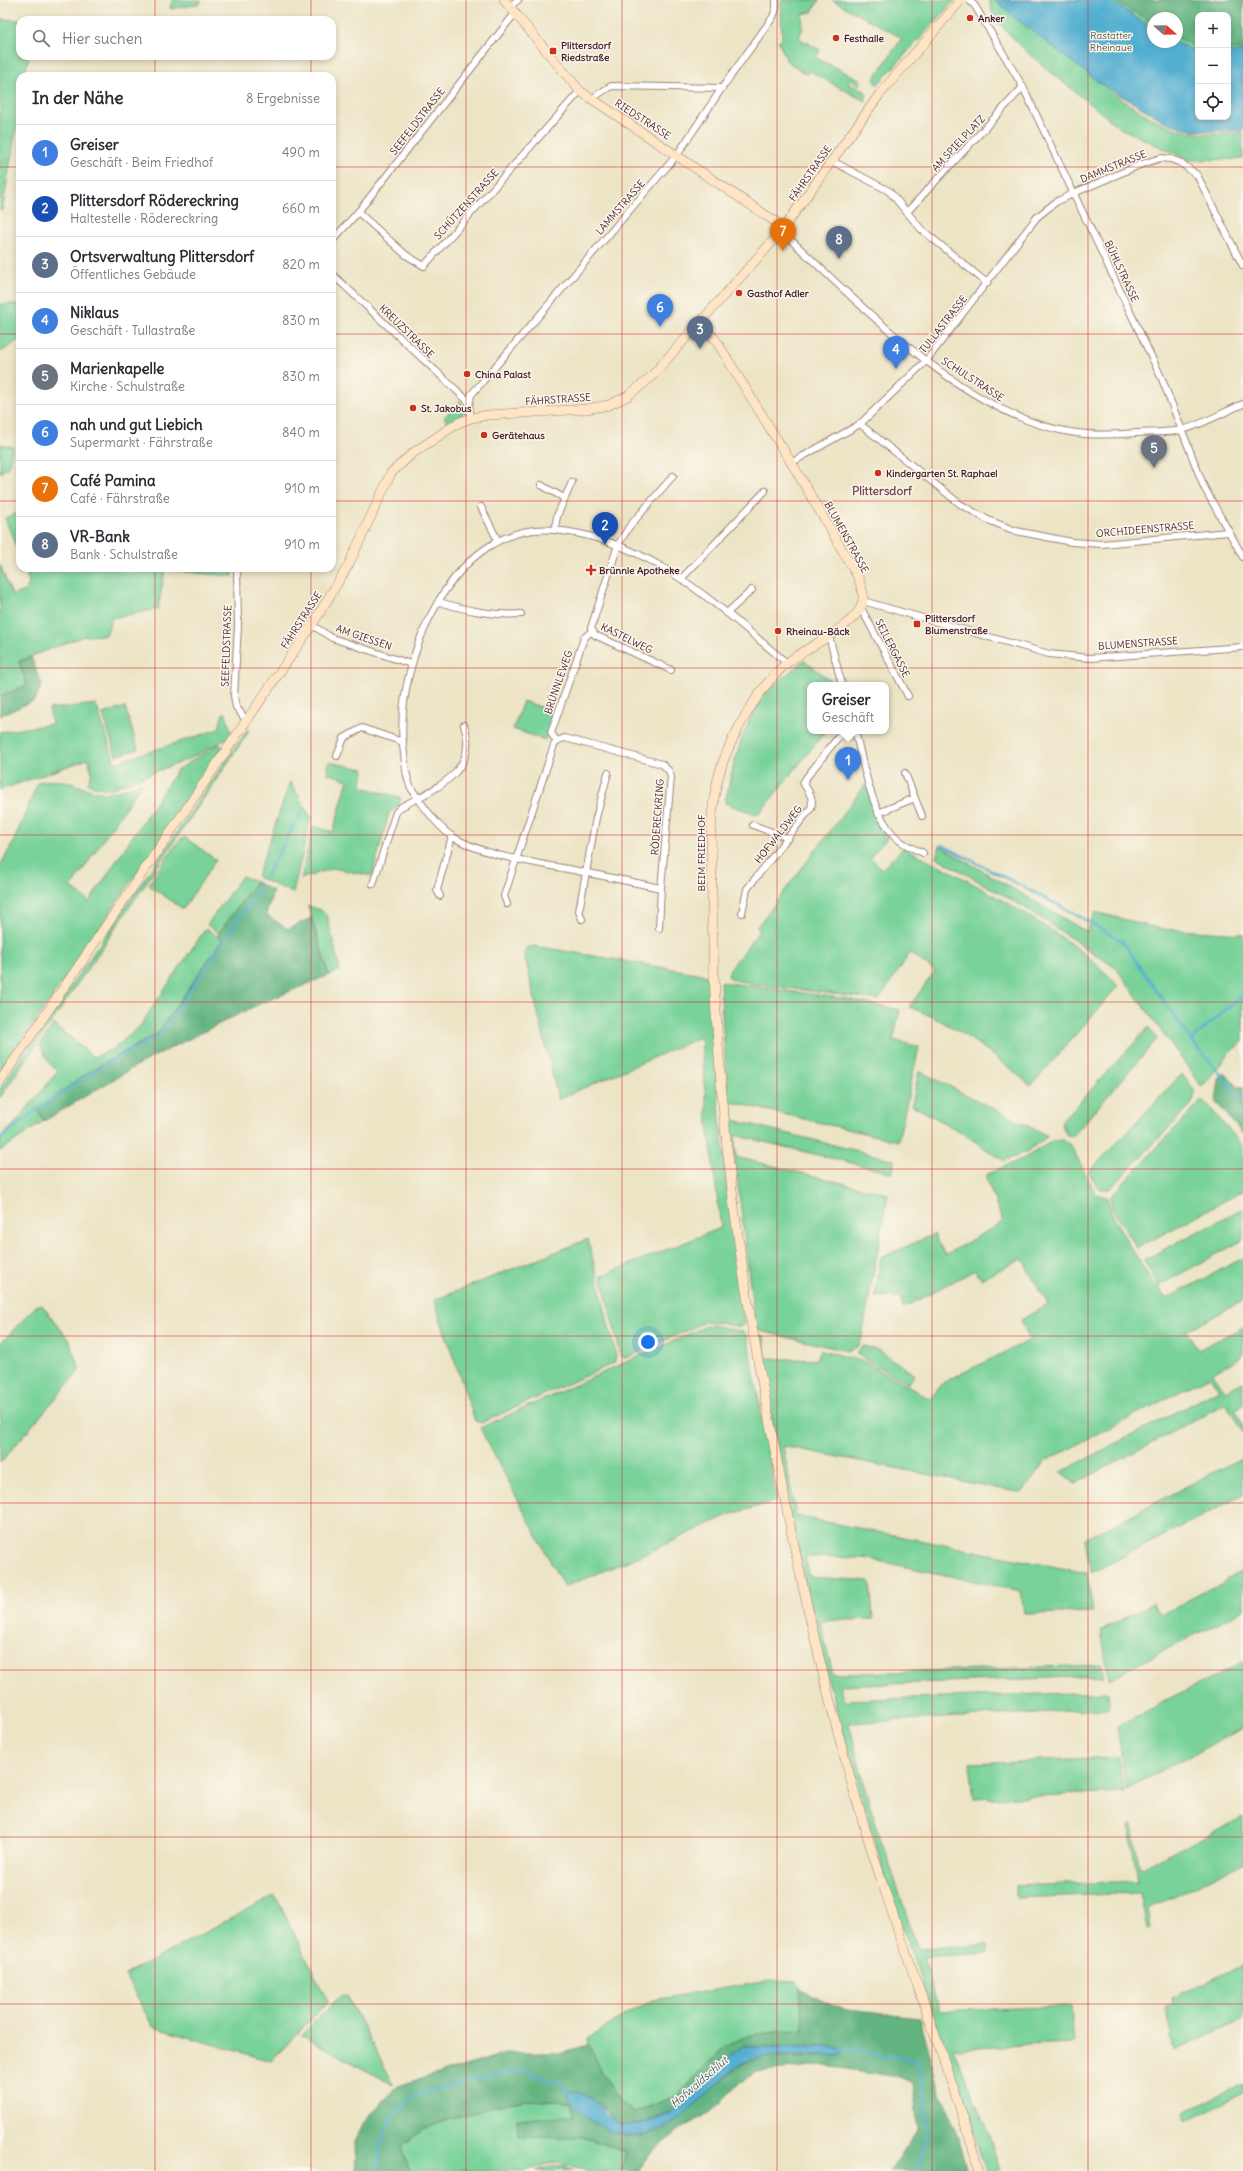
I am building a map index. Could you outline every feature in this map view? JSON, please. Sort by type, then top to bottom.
[{"type":"main road","name":"FÄHRSTRASSE","points":[[0,1081],[312,625],[348,566],[391,473],[429,441],[458,423],[471,418],[488,415],[586,409],[609,405],[628,396],[650,378],[781,231],[879,95],[961,0]]},
{"type":"main road","name":"RIEDSTRASSE","points":[[510,6],[580,91],[776,222],[781,231]]},
{"type":"main road","name":"BLUMENSTRASSE","points":[[700,322],[715,339],[791,463],[858,577],[862,588],[862,605]]},
{"type":"main road","name":"BEIM FRIEDHOF","points":[[862,605],[852,619],[787,663],[775,675],[760,695],[734,739],[722,766],[712,809],[715,993],[727,1134],[740,1255],[751,1324],[783,1496],[820,1665],[856,1799],[876,1864],[980,2171]]},
{"type":"street","points":[[510,6],[518,0]]},
{"type":"street","name":"LAMMSTRASSE","points":[[469,402],[471,395],[677,155],[722,88],[773,17],[776,9],[776,0]]},
{"type":"street","name":"BÜHLSTRASSE","points":[[970,0],[1023,86],[1162,379],[1204,487],[1243,557]]},
{"type":"street","name":"SEEFELDSTRASSE","points":[[336,237],[358,212],[510,6]]},
{"type":"street","points":[[591,99],[611,86],[722,88]]},
{"type":"street","name":"AM SPIELPLATZ","points":[[907,212],[1023,86]]},
{"type":"street","name":"SCHÜTZENSTRASSE","points":[[358,212],[406,255],[424,266],[580,91]]},
{"type":"street","name":"DAMMSTRASSE","points":[[1074,193],[1142,164],[1161,158],[1181,162],[1197,175],[1243,266]]},
{"type":"street","points":[[832,161],[889,191],[922,229],[987,283]]},
{"type":"street","name":"TULLASTRASSE","points":[[791,463],[860,424],[926,361],[1037,217],[1056,202],[1074,193]]},
{"type":"street","name":"SCHULSTRASSE","points":[[781,231],[926,361],[998,409],[1043,426],[1069,432],[1102,436],[1182,430],[1243,404]]},
{"type":"street","name":"KREUZSTRASSE","points":[[336,278],[469,402]]},
{"type":"street","points":[[469,402],[471,418]]},
{"type":"street","name":"ORCHIDEENSTRASSE","points":[[860,424],[960,504],[988,520],[1016,531],[1072,542],[1102,544],[1228,532]]},
{"type":"street","points":[[618,545],[629,527],[673,476]]},
{"type":"street","points":[[555,530],[557,516],[572,482]]},
{"type":"street","points":[[541,485],[564,498]]},
{"type":"street","points":[[682,578],[719,537],[765,491]]},
{"type":"street","points":[[481,507],[498,540]]},
{"type":"street","points":[[661,888],[516,859],[478,848],[452,836],[435,821],[410,785],[406,769],[403,742],[403,699],[411,664],[424,628],[453,581],[471,560],[498,540],[522,532],[538,529],[555,530],[618,545],[662,565],[682,578],[727,613],[787,663]]},
{"type":"street","name":"KASTELWEG","points":[[618,545],[592,622],[592,630],[595,635],[671,670]]},
{"type":"street","name":"SEEFELDSTRASSE","points":[[237,572],[238,626],[234,696],[236,707],[246,720]]},
{"type":"street","points":[[727,613],[752,590]]},
{"type":"street","points":[[439,602],[478,613],[506,615],[521,614]]},
{"type":"street","name":"BLUMENSTRASSE","points":[[862,605],[1049,654],[1090,658],[1243,647]]},
{"type":"street","name":"SEILERGASSE","points":[[862,605],[908,696]]},
{"type":"street","name":"AM GIESSEN","points":[[312,625],[332,638],[411,664]]},
{"type":"street","name":"BRÜNNLEWEG","points":[[556,742],[551,732],[555,718],[584,638],[592,630]]},
{"type":"street","points":[[829,636],[841,682]]},
{"type":"street","points":[[373,884],[396,812],[446,783],[464,760],[468,748],[467,735],[464,725]]},
{"type":"street","points":[[337,756],[344,738],[362,728],[403,742]]},
{"type":"street","name":"HOFWALDWEG","points":[[742,913],[747,889],[811,808],[813,802],[811,795],[803,783],[841,734]]},
{"type":"street","points":[[856,734],[878,813],[883,823],[900,841],[923,853]]},
{"type":"street","name":"RÖDERECKRING","points":[[556,742],[565,738],[662,764],[669,771],[671,778],[659,928]]},
{"type":"street","points":[[507,904],[504,896],[556,742]]},
{"type":"street","points":[[582,919],[579,911],[608,773]]},
{"type":"street","points":[[905,773],[922,816]]},
{"type":"street","points":[[878,813],[915,798]]},
{"type":"street","points":[[754,825],[788,838]]},
{"type":"street","points":[[440,896],[437,890],[452,836]]},
{"type":"green space","points":[[172,0],[201,0],[200,4],[170,9]]},
{"type":"green space","points":[[781,0],[819,0],[812,12],[802,14],[803,27],[799,38],[820,50],[816,58],[861,80],[860,85],[850,80],[848,84],[865,91],[867,95],[865,101],[809,71],[807,75],[787,61],[778,41],[782,39]]},
{"type":"green space","points":[[832,0],[955,0],[877,85],[874,79],[902,38]]},
{"type":"green space","name":"Rastatter Rheinaue","points":[[989,0],[995,0],[1002,5],[1000,0],[1243,0],[1243,127],[1221,128],[1200,120],[1231,120],[1231,12],[1195,12],[1195,118],[1098,81],[1118,97],[1143,113],[1183,131],[1200,134],[1243,133],[1243,159],[1189,160],[1120,128],[1030,55],[994,19]]},
{"type":"green space","points":[[1113,0],[1243,0],[1243,49],[1231,50],[1231,12],[1195,12],[1195,47],[1183,40],[1183,12],[1147,12],[1147,20]]},
{"type":"green space","points":[[0,19],[16,20],[16,60],[28,60],[26,72],[16,72],[16,130],[2,211],[0,210]]},
{"type":"green space","points":[[0,304],[16,304],[16,342],[3,351],[0,351]]},
{"type":"green space","points":[[460,401],[463,410],[462,416],[456,421],[448,423],[444,417]]},
{"type":"green space","points":[[0,444],[13,447],[8,467],[0,473]]},
{"type":"green space","points":[[16,514],[16,547],[5,518]]},
{"type":"green space","points":[[0,565],[12,595],[26,591],[29,582],[25,572],[165,572],[158,609],[112,618],[106,635],[84,636],[19,661],[27,685],[0,696]]},
{"type":"green space","points":[[188,572],[232,572],[233,576]]},
{"type":"green space","points":[[31,657],[42,685],[35,700],[0,716],[0,696],[27,685],[19,662]]},
{"type":"green space","points":[[804,660],[832,682],[807,682],[807,734],[824,734],[758,815],[725,803],[736,756],[747,726],[763,698],[773,686]]},
{"type":"green space","points":[[523,701],[555,712],[545,740],[513,729]]},
{"type":"green space","points":[[96,704],[115,763],[219,729],[223,713],[226,713],[231,732],[228,738],[189,759],[110,789],[88,784],[92,772],[88,759],[0,790],[0,732],[52,724],[49,709]]},
{"type":"green space","points":[[125,707],[138,749],[116,756],[103,714]]},
{"type":"green space","points":[[248,729],[248,733],[0,1098],[0,1089]]},
{"type":"green space","points":[[219,744],[223,747],[0,1073],[0,866],[13,843],[38,782],[64,781],[104,793],[142,783],[71,887],[89,902],[177,770]]},
{"type":"green space","points":[[329,762],[364,769],[362,787],[401,798],[399,805],[389,813],[372,876],[333,868],[301,879],[313,826],[333,832],[348,780],[327,773]]},
{"type":"green space","points":[[290,782],[311,817],[293,893],[257,877]]},
{"type":"green space","points":[[866,784],[876,812],[890,835],[870,857],[882,869],[903,848],[927,859],[995,896],[1060,936],[1105,972],[1118,986],[1031,1086],[988,1051],[958,1031],[943,1022],[909,1007],[935,971],[910,953],[879,1000],[743,982],[731,979],[728,976],[730,969],[759,931],[757,927]]},
{"type":"green space","points":[[186,838],[216,860],[183,909],[149,884],[180,839]]},
{"type":"green space","points":[[940,846],[1087,932],[1095,912],[1161,929],[1243,934],[1243,1042],[1231,1051],[1202,1087],[1116,968],[1024,907],[936,857]]},
{"type":"green space","points":[[242,876],[256,882],[219,933],[207,925]]},
{"type":"green space","points":[[256,882],[273,891],[266,915],[288,929],[311,918],[329,975],[255,1006],[141,1063],[44,1121],[37,1109],[92,1070],[157,1034],[222,940],[217,936]]},
{"type":"green space","points":[[308,906],[321,910],[327,916],[340,970],[329,975]]},
{"type":"green space","points":[[206,928],[222,940],[157,1034],[92,1070],[37,1109],[44,1121],[0,1151],[0,1137],[11,1128],[58,1071],[50,1064],[40,1045],[54,1024],[93,1057],[114,1049],[140,1026]]},
{"type":"green space","points":[[534,946],[702,974],[709,978],[720,1120],[745,1324],[741,1327],[707,1321],[626,1358],[621,1356],[601,1276],[721,1228],[708,1124],[701,1037],[558,1099],[524,953],[527,948]]},
{"type":"green space","points":[[720,982],[847,999],[900,1010],[893,1040],[919,1047],[898,1141],[732,1102],[733,1120],[894,1160],[893,1173],[735,1135],[736,1157],[888,1194],[861,1341],[857,1347],[847,1351],[760,1331],[755,1326],[728,1101]]},
{"type":"green space","points":[[1149,1027],[1157,1039],[1072,1137],[1066,1134],[1061,1122]]},
{"type":"green space","points":[[919,1071],[1048,1136],[1026,1152],[1004,1161],[959,1131],[912,1105]]},
{"type":"green space","points":[[1225,1073],[1237,1087],[1243,1087],[1243,1134],[1216,1102],[1219,1079]]},
{"type":"green space","points":[[1182,1074],[1193,1088],[1194,1096],[1191,1105],[1110,1189],[1102,1189],[1099,1187],[1089,1172]]},
{"type":"green space","points":[[1200,1102],[1205,1102],[1243,1146],[1243,1191],[1137,1248],[1112,1208],[1110,1197]]},
{"type":"green space","points":[[1063,1140],[1071,1146],[1096,1194],[1107,1197],[1109,1206],[1120,1229],[1155,1286],[1158,1285],[1144,1260],[1243,1208],[1243,1240],[1158,1286],[1166,1299],[1243,1258],[1243,1301],[1186,1331],[1198,1350],[1243,1327],[1243,1356],[1213,1373],[1225,1391],[1243,1382],[1243,1404],[1235,1410],[1243,1424],[1243,1432],[1226,1403],[1075,1484],[1061,1472],[1219,1390],[1210,1376],[1046,1461],[1022,1493],[783,1446],[796,1516],[1087,1573],[1093,1612],[1024,1614],[1021,1591],[864,1558],[805,1557],[810,1577],[870,1581],[873,1619],[820,1621],[833,1674],[1102,1665],[1104,1676],[839,1686],[844,1700],[1107,1692],[1110,1709],[849,1723],[869,1803],[918,1949],[988,1945],[988,1953],[923,1957],[939,2011],[1071,2006],[1074,2043],[953,2048],[989,2135],[1000,2171],[986,2171],[885,1876],[826,1673],[790,1515],[757,1339],[760,1336],[764,1337],[766,1358],[816,1360],[821,1350],[865,1362],[930,1399],[944,1382],[1030,1340],[1021,1320],[1048,1304],[1022,1259],[981,1279],[975,1270],[903,1308],[900,1297],[875,1296],[881,1258],[934,1234],[945,1255],[1003,1222],[986,1178],[988,1174],[1026,1157],[1052,1141]]},
{"type":"green space","points":[[588,1239],[616,1356],[614,1363],[481,1423],[475,1421],[434,1300]]},
{"type":"green space","points":[[37,1305],[42,1305],[69,1340],[80,1370],[0,1463],[0,1344]]},
{"type":"green space","points":[[712,1325],[743,1332],[747,1336],[777,1501],[728,1515],[645,1554],[564,1587],[480,1428],[704,1327]]},
{"type":"green space","points":[[863,1346],[879,1350],[915,1375],[908,1384],[856,1354]]},
{"type":"green space","points":[[1243,1457],[1243,1495],[1091,1573],[1085,1539]]},
{"type":"green space","points":[[1243,1571],[1243,1610],[1109,1679],[1101,1630],[1153,1603],[1160,1615]]},
{"type":"green space","points":[[1243,1662],[1243,1728],[1126,1789],[1117,1726]]},
{"type":"green space","points":[[1118,1757],[1124,1792],[974,1799],[970,1763]]},
{"type":"green space","points":[[1243,1817],[1243,1863],[1148,1909],[1151,1927],[1147,1928],[1140,1893],[1016,1898],[1016,1886],[1138,1881],[1129,1826],[1132,1825],[1140,1869]]},
{"type":"green space","points":[[275,1895],[328,2002],[271,2061],[153,2027],[125,1975]]},
{"type":"green space","points":[[1243,1965],[1243,2019],[1174,2050],[1165,2007],[1173,2004],[1172,1998]]},
{"type":"green space","points":[[775,1980],[796,1981],[799,1988],[804,2029],[750,2035],[727,2046],[707,2064],[679,2095],[635,2112],[628,2109],[614,2094],[597,2062],[589,2045],[588,2039],[628,2013],[653,2000]]},
{"type":"green space","points":[[799,1988],[827,2002],[848,2010],[919,2018],[935,2077],[959,2140],[968,2171],[889,2171],[918,2130],[913,2083],[899,2077],[819,2065],[756,2072],[738,2084],[711,2112],[678,2131],[649,2156],[638,2171],[621,2171],[626,2151],[582,2137],[518,2136],[517,2119],[575,2115],[570,2102],[526,2100],[484,2108],[423,2129],[401,2147],[410,2171],[356,2171],[355,2141],[363,2124],[397,2086],[509,2053],[558,2053],[589,2045],[614,2094],[628,2109],[636,2112],[679,2095],[707,2064],[727,2046],[750,2035],[804,2029]],"holes":[[[744,2047],[832,2047],[840,2049],[841,2054],[838,2056],[763,2057],[740,2064],[695,2105],[671,2124],[650,2134],[628,2137],[609,2131],[598,2103],[617,2122],[626,2125],[647,2122],[670,2112],[692,2095],[715,2067]]]},
{"type":"green space","points":[[341,1995],[347,1996],[393,2085],[301,2035]]},
{"type":"green space","points":[[1243,2084],[1243,2094],[1185,2121],[1184,2112]]},
{"type":"green space","points":[[526,2100],[570,2102],[575,2116],[517,2119],[518,2136],[581,2137],[626,2151],[621,2171],[587,2171],[554,2162],[526,2171],[410,2171],[401,2147],[423,2129],[484,2108]]},
{"type":"green space","points":[[552,2166],[563,2167],[575,2171],[536,2171]]},
{"type":"water","name":"Rastatter Rheinaue","points":[[996,0],[1110,0],[1147,25],[1147,48],[1183,48],[1183,46],[1195,52],[1195,120],[1231,120],[1231,53],[1243,51],[1243,131],[1193,131],[1166,122],[1101,84],[1014,17]]},
{"type":"water","points":[[744,2047],[832,2047],[840,2049],[841,2054],[838,2056],[765,2057],[742,2063],[732,2070],[697,2103],[670,2124],[654,2132],[639,2136],[622,2135],[598,2125],[577,2108],[566,2091],[583,2094],[589,2097],[610,2117],[619,2123],[624,2125],[637,2124],[668,2114],[681,2105],[693,2094],[714,2068]]},
{"type":"waterway","points":[[266,876],[303,809]]},
{"type":"waterway","points":[[942,845],[1068,910],[1122,941],[1191,1040],[1243,1100]]},
{"type":"waterway","points":[[0,1139],[32,1113],[96,1070],[160,1035],[260,887]]},
{"type":"waterway","points":[[1191,1040],[1243,995]]},
{"type":"waterway","name":"Hofwaldschlut","points":[[837,2052],[850,2048],[871,2054],[915,2060],[921,2074],[929,2136],[916,2171]]},
{"type":"waterway","name":"Hofwaldschlut","points":[[379,2171],[380,2145],[391,2118],[415,2096],[479,2078],[525,2071],[562,2083],[567,2092]]},
{"type":"place","name":"Anker","points":[[970,18]]},
{"type":"place","name":"Festhalle","points":[[836,38]]},
{"type":"place","name":"Plittersdorf Riedstraße","points":[[553,51]]},
{"type":"place","name":"Café Pamina","points":[[783,251]]},
{"type":"place","name":"VR-Bank","points":[[839,259]]},
{"type":"place","name":"Gasthof Adler","points":[[739,293]]},
{"type":"place","name":"nah und gut Liebich","points":[[660,327]]},
{"type":"place","name":"Ortsverwaltung Plittersdorf","points":[[700,349]]},
{"type":"place","name":"Niklaus","points":[[896,369]]},
{"type":"place","name":"China Palast","points":[[467,374]]},
{"type":"place","name":"St. Jakobus","points":[[413,408]]},
{"type":"place","name":"Gerätehaus","points":[[484,435]]},
{"type":"place","name":"Marienkapelle","points":[[1154,468]]},
{"type":"place","name":"Kindergarten St. Raphael","points":[[878,473]]},
{"type":"place","name":"Plittersdorf Rödereckring","points":[[605,545]]},
{"type":"place","name":"Brünnle Apotheke","points":[[591,570]]},
{"type":"place","name":"Plittersdorf Blumenstraße","points":[[917,624]]},
{"type":"place","name":"Rheinau-Bäck","points":[[778,631]]},
{"type":"place","name":"Greiser","points":[[848,780]]},
{"type":"district","name":"Plittersdorf","points":[[882,491]]}]
